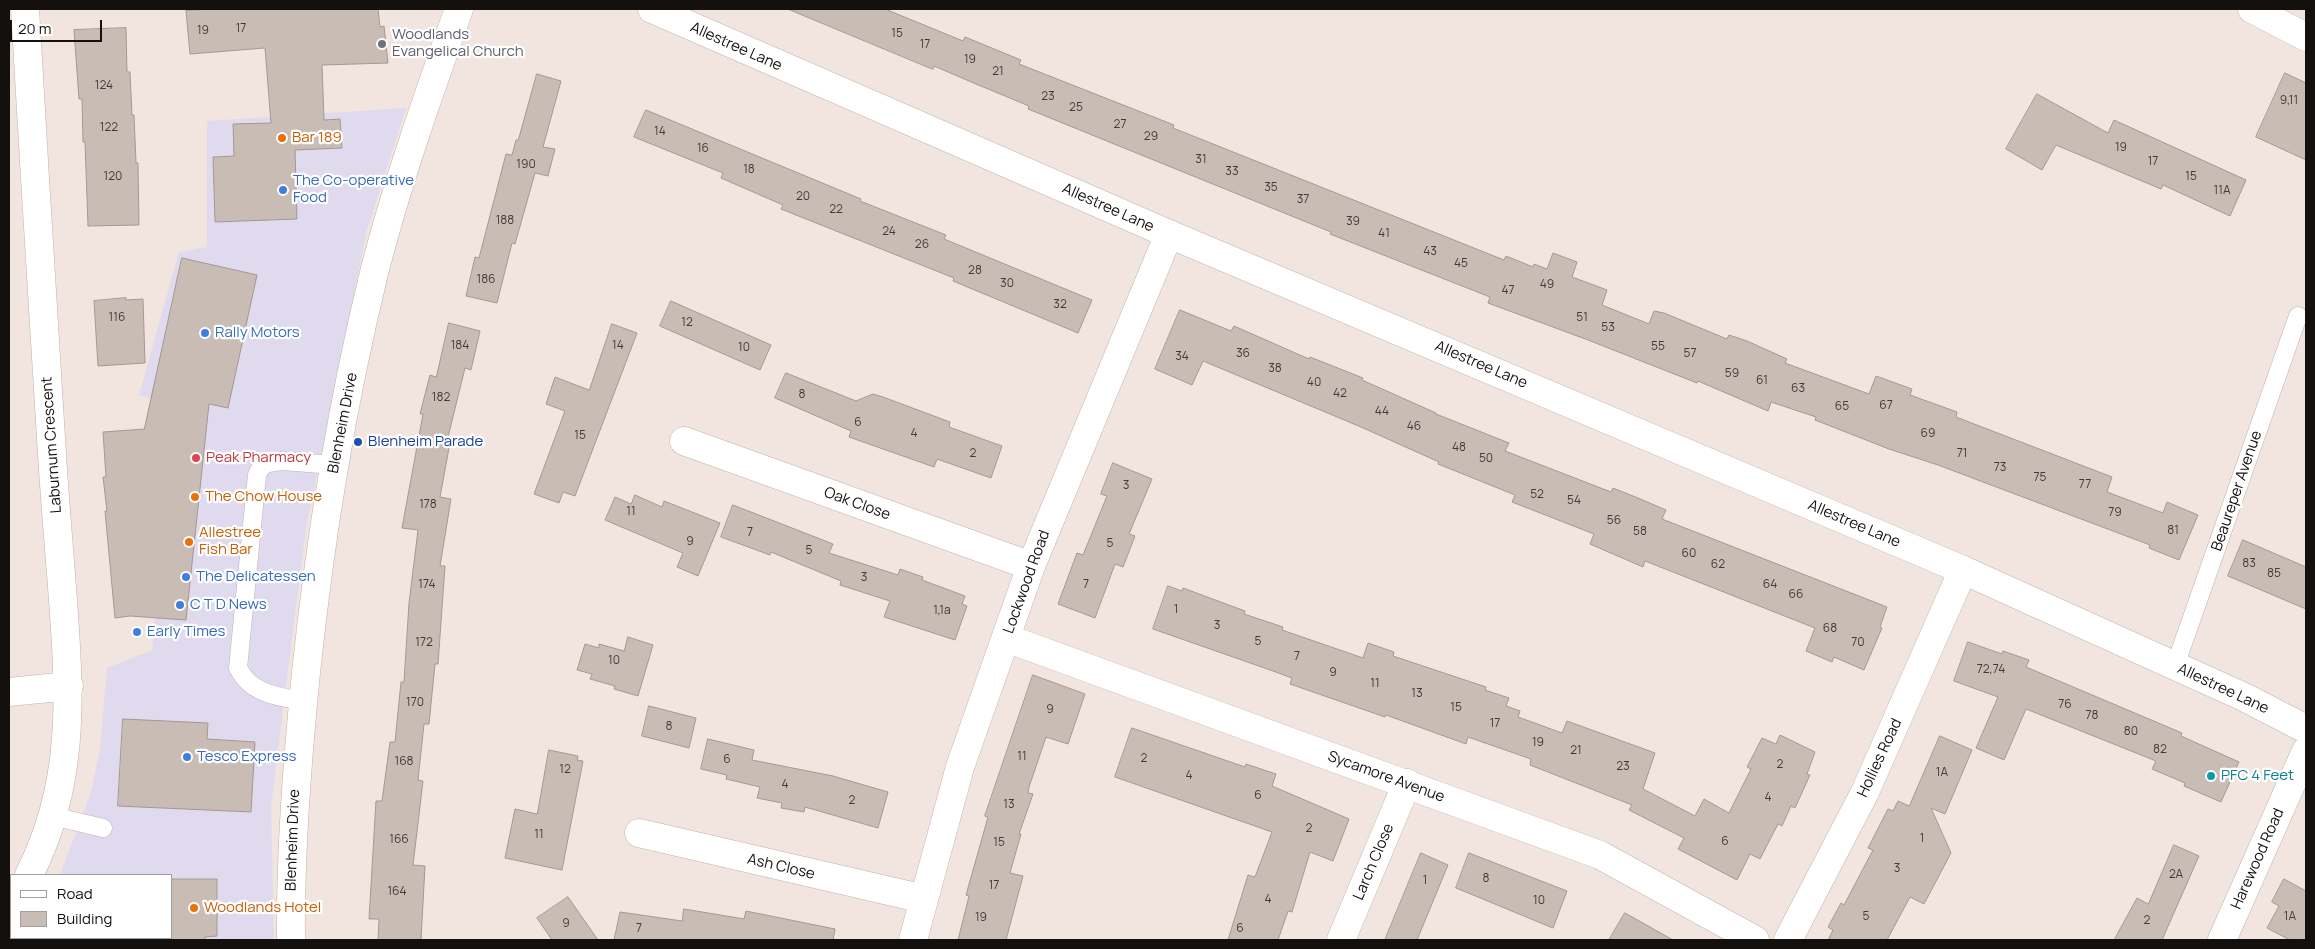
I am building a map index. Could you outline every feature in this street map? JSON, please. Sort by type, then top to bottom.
[{"type":"street","name":"Laburnum Crescent","points":[[25,9],[51,439],[69,686],[68,736],[62,772],[52,816],[29,874]]},
{"type":"street","name":"Blenheim Drive","points":[[290,940],[292,834],[302,701],[314,601],[334,465],[377,264],[426,99],[459,9]]},
{"type":"street","name":"Allestree Lane","points":[[652,9],[1169,234],[1962,570],[2244,697],[2306,729]]},
{"type":"street","points":[[2252,9],[2306,37]]},
{"type":"street","name":"Lockwood Road","points":[[913,940],[960,767],[1031,566],[1169,234]]},
{"type":"street","name":"Oak Close","points":[[684,441],[1031,566]]},
{"type":"street","name":"Hollies Road","points":[[1788,940],[1865,792],[1962,570]]},
{"type":"street","name":"Sycamore Avenue","points":[[1006,638],[1407,783],[1534,833],[1600,855],[1755,940]]},
{"type":"street","points":[[9,692],[69,686]]},
{"type":"street","name":"Harewood Road","points":[[2222,940],[2306,751]]},
{"type":"street","name":"Larch Close","points":[[1342,940],[1407,783]]},
{"type":"street","name":"Ash Close","points":[[639,833],[924,899]]},
{"type":"lane","name":"Beaureper Avenue","points":[[2175,666],[2298,316]]},
{"type":"lane","points":[[302,701],[257,690],[243,678],[238,668],[257,475],[260,467],[275,461],[334,465]]},
{"type":"lane","points":[[52,816],[103,828]]},
{"type":"shaded area","points":[[406,108],[367,230],[306,528],[271,806],[274,940],[83,940],[82,939],[172,939],[172,874],[60,874],[91,792],[100,749],[107,668],[152,650],[174,405],[139,395],[179,252],[207,247],[207,121]]},
{"type":"building","points":[[210,9],[378,9],[380,27],[384,26],[388,63],[322,65],[324,120],[340,119],[342,148],[295,150],[297,219],[215,222],[213,157],[234,156],[233,124],[271,123],[265,48],[190,54],[186,11]]},
{"type":"building","points":[[788,9],[885,9],[963,41],[965,37],[1021,60],[1019,64],[1174,125],[1173,128],[1504,260],[1506,256],[1533,267],[1534,264],[1547,269],[1553,253],[1577,262],[1572,277],[1607,290],[1602,305],[1649,324],[1654,311],[1664,313],[1727,339],[1729,335],[1747,341],[1787,359],[1785,363],[1869,394],[1876,376],[1912,389],[1910,395],[1957,412],[1956,417],[2112,477],[2107,492],[2163,513],[2167,502],[2198,515],[2179,560],[2149,548],[2150,545],[1938,465],[1889,449],[1815,420],[1816,417],[1771,402],[1768,411],[1698,381],[1697,383],[1488,303],[1490,297],[1330,234],[1331,232],[1028,109],[1029,106],[934,66],[933,69]]},
{"type":"building","points":[[126,28],[127,72],[130,72],[136,163],[138,163],[139,225],[88,226],[82,99],[79,99],[74,30]]},
{"type":"building","points":[[2285,73],[2306,83],[2306,160],[2256,137]]},
{"type":"building","points":[[537,74],[561,81],[543,147],[555,149],[548,176],[535,173],[515,244],[512,243],[497,303],[466,296],[475,257],[479,258],[506,154],[512,155],[516,140],[518,140]]},
{"type":"building","points":[[2037,94],[2108,133],[2114,120],[2246,180],[2230,216],[2163,185],[2161,189],[2056,145],[2042,170],[2006,149]]},
{"type":"building","points":[[646,110],[861,199],[860,201],[946,235],[944,239],[1092,300],[1078,333],[953,281],[954,278],[781,209],[783,205],[721,178],[723,173],[634,137]]},
{"type":"building","points":[[182,258],[257,275],[228,408],[209,404],[186,620],[130,616],[115,618],[105,511],[107,511],[103,477],[106,477],[103,432],[144,429]]},
{"type":"building","points":[[126,298],[126,300],[143,299],[145,363],[98,366],[94,301]]},
{"type":"building","points":[[671,301],[771,345],[760,370],[660,326]]},
{"type":"building","points":[[1180,310],[1231,331],[1234,326],[1309,359],[1310,357],[1363,378],[1362,380],[1436,414],[1509,443],[1505,451],[1611,492],[1613,488],[1638,498],[1666,510],[1662,519],[1887,607],[1880,627],[1882,628],[1864,670],[1834,657],[1832,662],[1806,651],[1815,628],[1645,561],[1643,567],[1590,544],[1594,534],[1512,502],[1515,495],[1438,464],[1439,462],[1361,427],[1203,361],[1192,385],[1155,369]]},
{"type":"building","points":[[449,323],[480,331],[471,370],[465,368],[448,437],[451,437],[440,497],[451,499],[440,566],[445,566],[438,664],[435,664],[429,724],[424,724],[418,780],[423,781],[413,865],[425,866],[421,940],[378,940],[379,919],[369,919],[376,801],[382,801],[390,742],[395,742],[401,682],[404,682],[409,603],[418,530],[402,528],[423,414],[420,414],[430,375],[436,377]]},
{"type":"building","points":[[612,324],[637,333],[575,496],[563,492],[559,503],[534,494],[565,411],[546,404],[555,377],[589,390]]},
{"type":"building","points":[[786,373],[856,401],[873,394],[883,397],[950,422],[949,427],[1002,446],[991,478],[937,459],[934,467],[849,437],[851,431],[775,398]]},
{"type":"building","points":[[1113,463],[1152,479],[1129,534],[1135,536],[1123,567],[1115,564],[1095,618],[1058,604],[1077,553],[1083,555],[1107,496],[1101,494]]},
{"type":"building","points":[[635,495],[662,507],[664,501],[720,523],[698,576],[677,567],[683,553],[605,520],[615,497],[631,504]]},
{"type":"building","points":[[733,505],[833,544],[829,553],[898,575],[900,569],[923,577],[922,580],[965,596],[962,604],[967,606],[955,640],[884,617],[890,601],[840,585],[841,581],[771,552],[770,555],[721,537]]},
{"type":"building","points":[[2243,540],[2306,567],[2306,609],[2228,576]]},
{"type":"building","points":[[1168,586],[1182,591],[1183,588],[1245,611],[1244,614],[1283,627],[1282,630],[1363,658],[1368,643],[1394,652],[1393,656],[1486,687],[1485,690],[1509,698],[1506,706],[1520,711],[1518,717],[1562,733],[1567,721],[1655,753],[1643,789],[1695,816],[1704,799],[1729,813],[1751,769],[1747,767],[1762,738],[1776,744],[1780,735],[1815,752],[1807,774],[1810,775],[1795,808],[1791,806],[1782,826],[1778,824],[1760,859],[1750,854],[1737,880],[1678,849],[1684,838],[1629,810],[1632,805],[1530,765],[1531,759],[1468,737],[1466,744],[1386,715],[1385,717],[1290,684],[1292,678],[1153,629]]},
{"type":"building","points":[[628,637],[653,645],[638,696],[614,689],[615,686],[590,679],[592,674],[577,670],[585,644],[599,648],[599,644],[624,651]]},
{"type":"building","points":[[1968,642],[2002,654],[2003,651],[2029,660],[2026,667],[2182,733],[2181,736],[2239,762],[2221,802],[2184,786],[2185,783],[2152,769],[2156,761],[2026,709],[2004,760],[1976,748],[1998,697],[1954,681]]},
{"type":"building","points":[[1033,675],[1085,694],[1068,744],[1046,737],[1029,787],[1028,793],[1033,794],[1019,834],[1021,834],[1010,873],[1023,876],[1006,940],[958,940],[969,896],[966,895],[988,817],[985,816]]},
{"type":"building","points":[[649,706],[696,718],[689,748],[642,736]]},
{"type":"building","name":"Tesco Express","points":[[123,719],[208,723],[207,739],[255,742],[251,812],[118,806]]},
{"type":"building","points":[[1132,728],[1245,767],[1246,764],[1276,774],[1272,786],[1349,819],[1333,861],[1310,852],[1292,912],[1288,911],[1278,940],[1228,940],[1248,875],[1255,877],[1272,832],[1115,777]]},
{"type":"building","points":[[1940,736],[1972,750],[1945,814],[1931,808],[1951,853],[1924,904],[1910,897],[1887,940],[1828,940],[1833,930],[1828,927],[1841,903],[1844,905],[1873,850],[1868,848],[1888,809],[1893,811],[1898,801],[1909,806]]},
{"type":"building","points":[[708,739],[754,750],[752,760],[833,776],[888,792],[878,828],[805,807],[804,812],[781,808],[782,803],[757,798],[760,787],[726,779],[727,775],[701,769]]},
{"type":"building","points":[[549,750],[578,756],[577,760],[583,761],[562,870],[505,858],[515,809],[537,814]]},
{"type":"building","points":[[2174,845],[2199,856],[2162,940],[2114,940],[2137,898],[2148,904]]},
{"type":"building","points":[[1421,853],[1448,865],[1417,940],[1385,940]]},
{"type":"building","points":[[1469,853],[1567,891],[1553,928],[1456,888]]},
{"type":"building","name":"Woodlands Hotel","points":[[172,879],[217,879],[217,936],[205,937],[205,940],[171,940]]},
{"type":"building","points":[[2284,879],[2306,891],[2306,940],[2290,940],[2267,928],[2279,906],[2272,902]]},
{"type":"building","points":[[568,897],[598,940],[552,940],[537,918]]},
{"type":"building","points":[[684,909],[744,919],[746,911],[835,929],[833,940],[614,940],[620,912],[682,921]]},
{"type":"building","points":[[1625,913],[1673,940],[1609,940]]},
{"type":"place","name":"Woodlands Evangelical Church","points":[[382,44]]},
{"type":"place","name":"Bar 189","points":[[282,138]]},
{"type":"place","name":"The Co-operative Food","points":[[283,190]]},
{"type":"place","name":"Rally Motors","points":[[205,333]]},
{"type":"place","name":"Blenheim Parade","points":[[358,442]]},
{"type":"place","name":"Peak Pharmacy","points":[[196,458]]},
{"type":"place","name":"The Chow House","points":[[195,497]]},
{"type":"place","name":"Allestree Fish Bar","points":[[189,542]]},
{"type":"place","name":"The Delicatessen","points":[[186,577]]},
{"type":"place","name":"C T D News","points":[[180,605]]},
{"type":"place","name":"Early Times","points":[[137,632]]},
{"type":"place","name":"Tesco Express","points":[[187,757]]},
{"type":"place","name":"PFC 4 Feet","points":[[2211,776]]},
{"type":"place","name":"Woodlands Hotel","points":[[194,908]]}]
